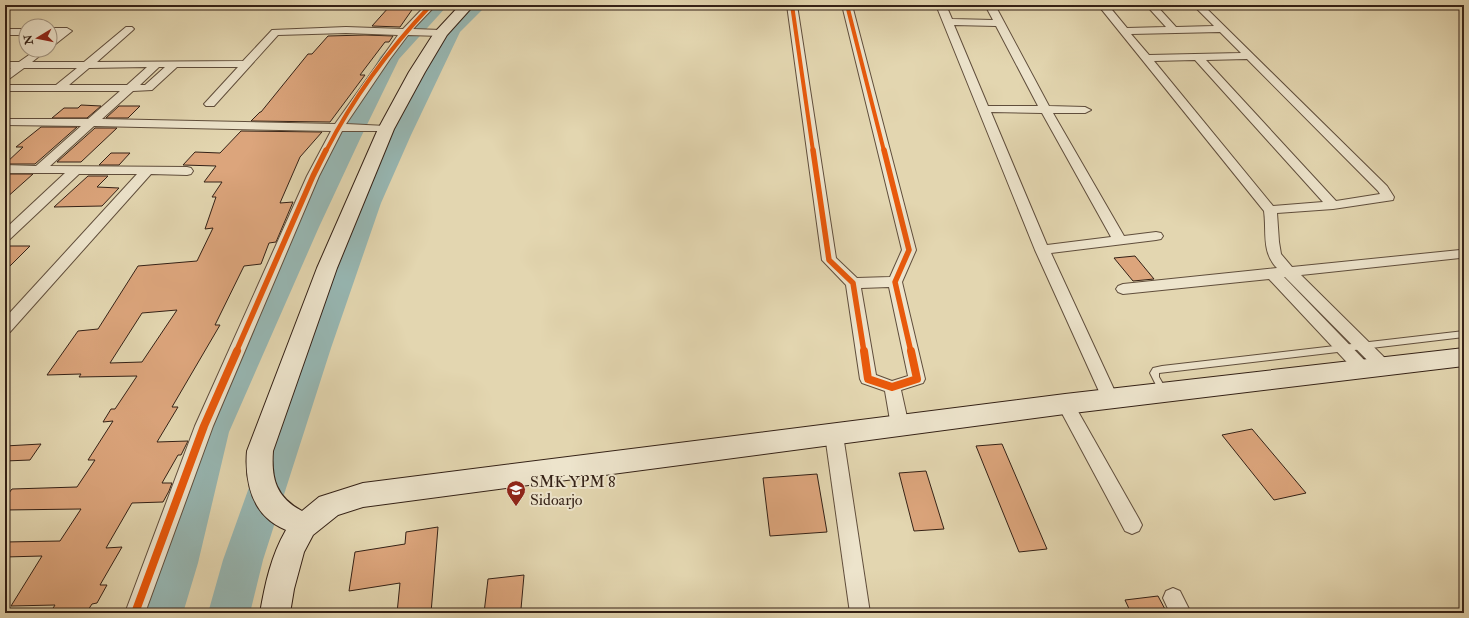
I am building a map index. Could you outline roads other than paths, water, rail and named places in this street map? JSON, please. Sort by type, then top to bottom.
[{"type":"main road","points":[[303,526],[275,508],[262,485],[259,460],[260,451],[379,129],[417,72],[435,32],[467,5]]},
{"type":"main road","points":[[275,613],[279,589],[290,550],[303,526],[329,506],[363,495],[834,435],[1163,391],[1370,360],[1464,357]]},
{"type":"street","points":[[135,613],[204,426],[313,176],[386,57],[431,5]]},
{"type":"street","points":[[792,5],[829,260],[853,283],[868,380],[892,387],[917,379],[895,282],[909,250],[847,5]]},
{"type":"street","points":[[940,5],[1042,250],[1110,398]]},
{"type":"street","points":[[990,5],[998,23],[1045,109],[1120,240]]},
{"type":"street","points":[[1104,5],[1270,210],[1272,219],[1273,253],[1370,360]]},
{"type":"street","points":[[1151,5],[1173,30]]},
{"type":"street","points":[[1198,5],[1383,189],[1388,197],[1333,205],[1270,210]]},
{"type":"street","points":[[947,22],[998,23]]},
{"type":"street","points":[[59,88],[130,29]]},
{"type":"street","points":[[1124,31],[1223,29]]},
{"type":"street","points":[[58,31],[67,31],[58,38]]},
{"type":"street","points":[[5,32],[18,32]]},
{"type":"street","points":[[210,104],[275,32],[435,32]]},
{"type":"street","points":[[1146,58],[1250,56]]},
{"type":"street","points":[[1198,57],[1333,205]]},
{"type":"street","points":[[5,77],[31,58]]},
{"type":"street","points":[[39,169],[157,64]]},
{"type":"street","points":[[5,88],[148,88],[175,64]]},
{"type":"street","points":[[5,65],[246,64]]},
{"type":"street","points":[[983,109],[1085,110]]},
{"type":"street","points":[[5,122],[174,123],[379,129]]},
{"type":"street","points":[[5,169],[187,171]]},
{"type":"street","points":[[5,236],[76,170]]},
{"type":"street","points":[[5,328],[148,170]]},
{"type":"street","points":[[1042,250],[1156,236]]},
{"type":"street","points":[[1123,289],[1460,254]]},
{"type":"street","points":[[1273,274],[1344,348],[1370,360]]},
{"type":"street","points":[[853,283],[895,282]]},
{"type":"street","points":[[892,387],[900,426]]},
{"type":"street","points":[[1065,404],[1132,525]]},
{"type":"street","points":[[834,435],[860,613]]},
{"type":"lane","points":[[1163,391],[1155,377],[1154,373],[1156,370],[1344,348],[1370,360],[1464,334]]},
{"type":"waterway","points":[[162,613],[178,563],[212,432],[306,227],[349,137],[390,57],[439,5]]},
{"type":"waterway","points":[[229,613],[243,560],[315,348],[368,203],[399,135],[452,29],[478,5]]},
{"type":"place","name":"SMK YPM 8 Sidoarjo","points":[[516,507]]}]
